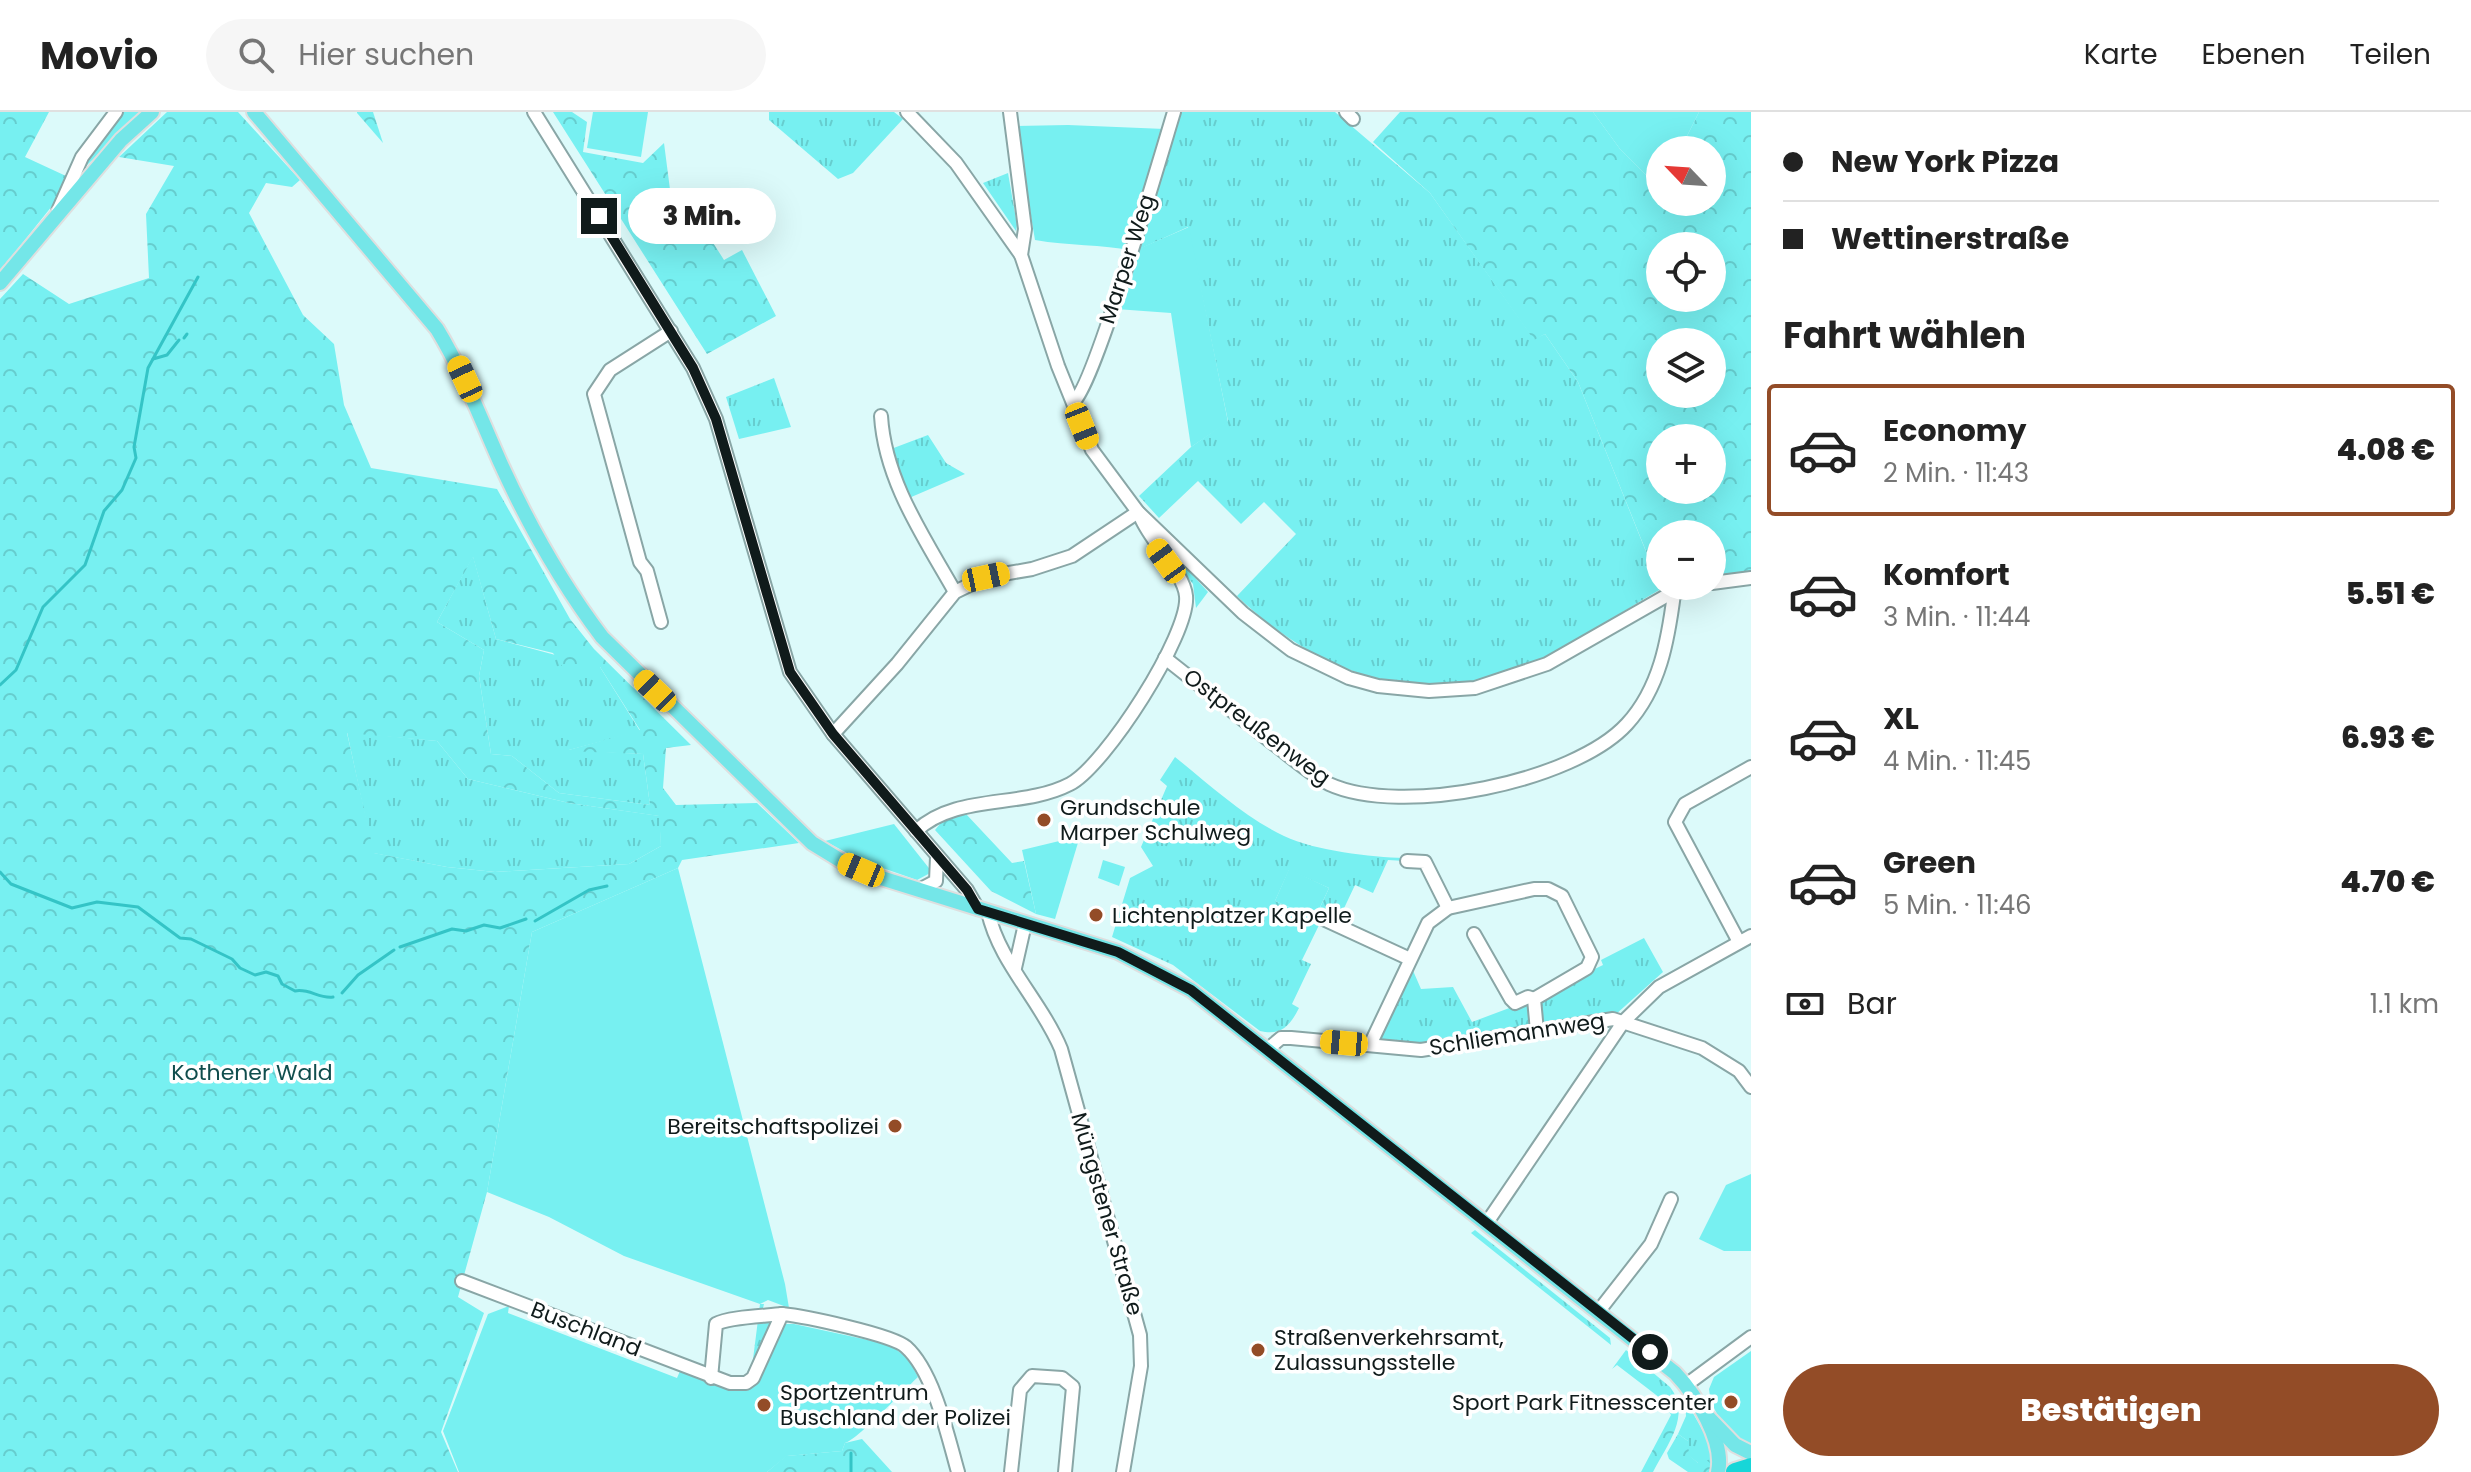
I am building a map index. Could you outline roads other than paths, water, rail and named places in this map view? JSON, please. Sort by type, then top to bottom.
[{"type":"highway","points":[[1735,1472],[1751,1467]]},
{"type":"main road","points":[[0,283],[121,140],[152,112]]},
{"type":"main road","points":[[254,112],[437,329],[457,362],[524,511],[580,609],[602,637],[812,843],[843,862],[919,890],[1118,952],[1191,990],[1598,1312],[1686,1385],[1705,1414],[1735,1445],[1751,1453]]},
{"type":"main road","points":[[1705,1414],[1721,1457],[1718,1472]]},
{"type":"street","points":[[55,217],[82,157],[116,112]]},
{"type":"street","name":"Müngstener Straße","points":[[534,112],[693,368],[716,419],[790,672],[833,734],[983,910],[996,938],[1044,1012],[1061,1049],[1140,1335],[1141,1366],[1123,1472]]},
{"type":"street","points":[[907,112],[956,163],[1021,255],[1092,450],[1138,512],[1271,635],[1318,665],[1378,686],[1453,690],[1505,680],[1547,664],[1663,600]]},
{"type":"street","points":[[1010,112],[1025,229],[1021,255]]},
{"type":"street","name":"Marper Weg","points":[[1073,402],[1081,393],[1107,323],[1174,112]]},
{"type":"street","points":[[661,622],[631,533],[594,394],[610,370],[671,331]]},
{"type":"street","points":[[881,416],[882,439],[899,488],[955,592]]},
{"type":"street","points":[[833,734],[897,664],[955,592],[986,577],[1032,569],[1072,556],[1138,512]]},
{"type":"street","points":[[916,831],[939,813],[1070,784],[1105,752],[1165,658],[1186,605],[1183,585],[1148,537],[1138,512]]},
{"type":"street","points":[[1726,581],[1751,578]]},
{"type":"street","name":"Ostpreußenweg","points":[[1165,658],[1329,783],[1372,795],[1457,791],[1548,769],[1610,740],[1629,722],[1651,687],[1668,641],[1673,600]]},
{"type":"street","points":[[1486,1224],[1624,1021],[1659,987],[1745,939],[1675,822],[1685,804],[1751,767]]},
{"type":"street","points":[[919,890],[936,881],[939,869],[936,854]]},
{"type":"street","points":[[1407,861],[1425,862],[1448,908]]},
{"type":"street","points":[[1370,1045],[1428,923],[1448,908],[1534,889],[1548,889],[1562,896],[1592,957],[1592,963],[1534,999]]},
{"type":"street","points":[[1327,916],[1410,959]]},
{"type":"street","points":[[1015,968],[1025,924]]},
{"type":"street","points":[[1474,934],[1511,999],[1515,1003],[1528,997],[1534,999]]},
{"type":"street","points":[[1534,999],[1537,1031]]},
{"type":"street","name":"Schliemannweg","points":[[1268,1049],[1281,1038],[1438,1048],[1604,1019],[1624,1021],[1702,1048],[1739,1071],[1751,1087]]},
{"type":"street","points":[[1598,1312],[1651,1244],[1671,1199]]},
{"type":"street","name":"Buschland","points":[[462,1281],[711,1378],[740,1383],[753,1378],[782,1314]]},
{"type":"street","points":[[711,1378],[716,1324],[724,1319],[782,1314],[897,1340],[908,1349],[939,1411],[958,1472]]},
{"type":"street","points":[[1686,1385],[1751,1337]]},
{"type":"street","points":[[1011,1472],[1020,1390],[1032,1376],[1062,1378],[1073,1387],[1065,1472]]},
{"type":"waterway","points":[[0,685],[16,670],[43,607],[85,565],[104,511],[122,490],[136,458],[134,447],[148,368],[198,277]]},
{"type":"waterway","points":[[184,338],[187,334]]},
{"type":"waterway","points":[[153,359],[167,355],[179,340]]},
{"type":"waterway","points":[[0,872],[11,884],[72,908],[97,902],[138,907],[180,938],[191,939],[232,959],[240,968],[255,975],[266,972],[278,976],[282,984],[295,991],[333,997]]},
{"type":"waterway","points":[[535,921],[589,890],[607,886]]},
{"type":"waterway","points":[[400,947],[452,929],[466,931],[484,925],[500,928],[526,919]]},
{"type":"waterway","points":[[342,993],[358,975],[394,950]]},
{"type":"waterway","points":[[851,1453],[851,1472]]},
{"type":"place","name":"Grundschule Marper Schulweg","points":[[1044,820]]},
{"type":"place","name":"Lichtenplatzer Kapelle","points":[[1096,915]]},
{"type":"place","name":"Bereitschaftspolizei","points":[[895,1126]]},
{"type":"place","name":"Straßenverkehrsamt, Zulassungsstelle","points":[[1258,1350]]},
{"type":"place","name":"Sport Park Fitnesscenter","points":[[1731,1402]]},
{"type":"place","name":"Sportzentrum Buschland der Polizei","points":[[764,1405]]},
{"type":"park label","name":"Kothener Wald","points":[[252,1072]]}]
